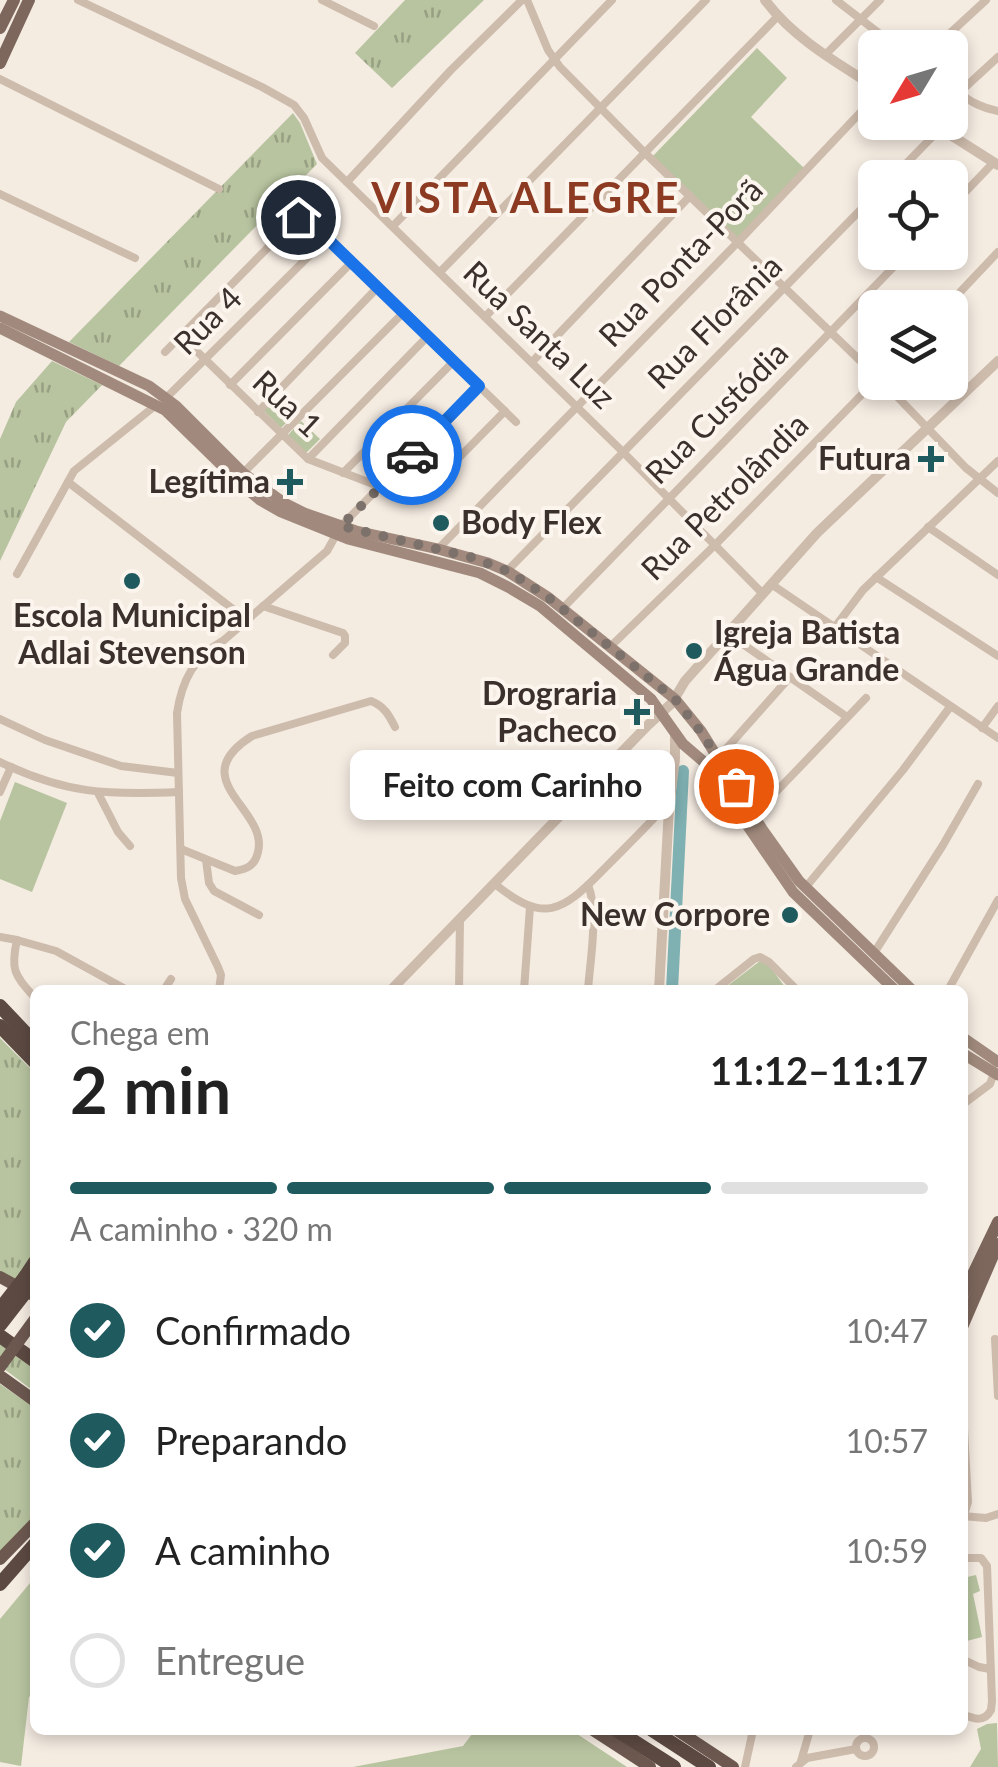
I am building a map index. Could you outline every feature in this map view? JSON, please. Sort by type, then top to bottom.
[{"type":"highway","points":[[0,1006],[30,1038]]},
{"type":"highway","points":[[0,1026],[30,1057]]},
{"type":"highway","points":[[0,1277],[30,1293]]},
{"type":"highway","points":[[30,1280],[0,1308],[30,1326]]},
{"type":"highway","points":[[0,1325],[30,1280]]},
{"type":"highway","points":[[0,1367],[30,1325]]},
{"type":"highway","points":[[0,1336],[30,1357]]},
{"type":"highway","points":[[0,1376],[30,1397]]},
{"type":"highway","points":[[0,1558],[30,1528]]},
{"type":"highway","points":[[0,1584],[30,1550]]},
{"type":"highway","points":[[601,1735],[650,1767]]},
{"type":"highway","points":[[624,1735],[674,1767]]},
{"type":"highway","points":[[660,1735],[709,1767]]},
{"type":"highway","points":[[693,1735],[733,1767]]},
{"type":"main road","points":[[0,28],[14,0]]},
{"type":"main road","points":[[0,63],[29,0]]},
{"type":"main road","points":[[0,316],[144,383],[233,477],[260,500],[291,517],[480,574],[508,586],[551,615],[645,693],[664,723],[704,762],[750,819],[802,902],[884,985]]},
{"type":"main road","points":[[0,328],[161,401],[243,473],[284,503],[339,531],[438,549],[507,571],[671,695],[718,757],[750,819]]},
{"type":"main road","points":[[689,749],[701,732]]},
{"type":"main road","points":[[772,852],[804,888],[907,985]]},
{"type":"main road","points":[[968,1042],[997,1065]]},
{"type":"main road","points":[[968,1055],[997,1065]]},
{"type":"main road","points":[[968,1284],[998,1222]]},
{"type":"main road","points":[[968,1313],[998,1244]]},
{"type":"street","name":"Rua Santa Luz","points":[[78,0],[294,105],[322,158],[716,544],[767,588],[834,627],[998,738]]},
{"type":"street","points":[[322,0],[374,26]]},
{"type":"street","points":[[347,182],[452,70],[525,0],[554,60],[858,360]]},
{"type":"street","points":[[393,226],[612,0]]},
{"type":"street","points":[[440,272],[706,0]]},
{"type":"street","points":[[765,0],[778,16],[825,55],[858,76]]},
{"type":"street","points":[[836,0],[874,30]]},
{"type":"street","points":[[825,55],[880,0]]},
{"type":"street","points":[[954,30],[986,0]]},
{"type":"street","points":[[485,317],[778,16]]},
{"type":"street","points":[[998,56],[960,92],[975,102],[998,107]]},
{"type":"street","points":[[0,79],[219,188]]},
{"type":"street","name":"Rua Ponta-Porã","points":[[438,549],[858,115]]},
{"type":"street","points":[[907,160],[923,140]]},
{"type":"street","points":[[957,140],[996,164],[968,191]]},
{"type":"street","points":[[0,194],[134,258]]},
{"type":"street","points":[[532,362],[690,196]]},
{"type":"street","points":[[288,200],[516,422]]},
{"type":"street","name":"Rua Florânia","points":[[507,571],[858,212]]},
{"type":"street","points":[[166,352],[301,216]]},
{"type":"street","name":"Rua 4","points":[[17,574],[74,471],[206,360],[327,238]]},
{"type":"street","points":[[962,290],[998,252]]},
{"type":"street","points":[[230,385],[352,262]]},
{"type":"street","name":"Rua Custódia","points":[[562,609],[891,270]]},
{"type":"street","points":[[258,412],[378,287]]},
{"type":"street","points":[[243,473],[404,312]]},
{"type":"street","name":"Rua 1","points":[[181,336],[308,459],[412,498],[428,489],[505,411]]},
{"type":"street","points":[[308,459],[428,336]]},
{"type":"street","points":[[397,985],[495,884],[664,723],[671,695],[828,522],[998,361]]},
{"type":"street","points":[[343,472],[454,362]]},
{"type":"street","points":[[219,985],[218,966],[186,899],[181,878],[178,713],[185,679],[210,648],[327,550],[380,486],[479,386]]},
{"type":"street","name":"Rua Petrolândia","points":[[609,648],[716,544],[858,396]]},
{"type":"street","points":[[899,400],[998,492]]},
{"type":"street","points":[[834,627],[876,577],[998,461]]},
{"type":"street","points":[[68,482],[248,620]]},
{"type":"street","points":[[928,527],[998,576]]},
{"type":"street","points":[[876,577],[998,656]]},
{"type":"street","points":[[264,606],[343,633],[344,642],[333,655]]},
{"type":"street","points":[[727,633],[847,717]]},
{"type":"street","points":[[718,757],[790,677]]},
{"type":"street","points":[[750,819],[866,698]]},
{"type":"street","points":[[180,849],[236,871],[252,865],[260,842],[257,830],[228,787],[226,775],[230,756],[252,736],[362,702],[378,704],[395,726]]},
{"type":"street","points":[[982,728],[998,706]]},
{"type":"street","points":[[804,888],[950,707]]},
{"type":"street","points":[[0,718],[35,736],[121,766],[178,773]]},
{"type":"street","points":[[659,985],[676,759],[664,723]]},
{"type":"street","points":[[676,759],[689,749]]},
{"type":"street","points":[[0,762],[58,786],[98,793],[178,792]]},
{"type":"street","points":[[0,792],[11,767]]},
{"type":"street","points":[[874,953],[978,784]]},
{"type":"street","points":[[98,793],[118,832],[130,846]]},
{"type":"street","points":[[495,884],[530,907],[561,906],[588,885],[658,814],[670,808]]},
{"type":"street","points":[[206,860],[209,883],[214,890],[259,915]]},
{"type":"street","points":[[588,885],[593,914],[588,985]]},
{"type":"street","points":[[951,985],[998,900]]},
{"type":"street","points":[[524,985],[530,907]]},
{"type":"street","points":[[459,985],[460,919]]},
{"type":"street","points":[[0,938],[56,951],[119,985]]},
{"type":"street","points":[[17,940],[13,969],[30,992]]},
{"type":"street","points":[[721,985],[754,959],[764,958],[792,985]]},
{"type":"street","points":[[167,985],[171,979]]},
{"type":"street","points":[[968,1101],[990,1084],[997,1065]]},
{"type":"street","points":[[995,1338],[998,1396]]},
{"type":"street","points":[[968,1516],[986,1518],[998,1514]]},
{"type":"street","points":[[968,1558],[980,1558],[987,1566],[992,1702],[990,1713],[976,1719],[968,1716]]},
{"type":"street","points":[[968,1662],[990,1669]]},
{"type":"street","points":[[745,1767],[752,1735]]},
{"type":"street","points":[[799,1764],[808,1735]]},
{"type":"street","points":[[799,1764],[856,1749]]},
{"type":"green space","points":[[405,0],[484,0],[392,88],[355,53]]},
{"type":"green space","points":[[757,48],[787,78],[751,117],[805,169],[738,238],[652,157]]},
{"type":"green space","points":[[293,113],[317,164],[119,366],[69,342]]},
{"type":"green space","points":[[52,361],[102,385],[66,422],[0,561],[0,439],[16,402]]},
{"type":"green space","points":[[276,396],[294,415],[281,428],[263,410]]},
{"type":"green space","points":[[301,421],[320,439],[306,453],[288,435]]},
{"type":"green space","points":[[15,782],[67,803],[32,892],[0,879],[0,821]]},
{"type":"green space","points":[[764,958],[783,985],[729,985]]},
{"type":"green space","points":[[0,1038],[30,1068],[30,1260],[20,1273],[30,1289],[0,1273]]},
{"type":"green space","points":[[0,1342],[30,1363],[30,1388],[0,1366]]},
{"type":"green space","points":[[0,1384],[30,1405],[30,1522],[0,1552]]},
{"type":"green space","points":[[976,1575],[980,1591],[973,1594],[982,1637],[968,1641],[968,1577]]},
{"type":"green space","points":[[30,1583],[30,1696],[21,1766],[0,1762],[0,1619]]},
{"type":"green space","points":[[997,1723],[998,1767],[970,1767],[981,1749],[977,1729]]},
{"type":"green space","points":[[471,1735],[579,1735],[627,1767],[353,1767],[463,1746]]},
{"type":"waterway","points":[[672,985],[683,771]]},
{"type":"way so far","points":[[412,455],[341,526],[474,558],[522,580],[666,690],[701,732],[736,786]]},
{"type":"place","name":"Futura","points":[[931,459]]},
{"type":"place","name":"Legítima","points":[[290,482]]},
{"type":"place","name":"Body Flex","points":[[441,523]]},
{"type":"place","name":"Escola Municipal Adlai Stevenson","points":[[132,581]]},
{"type":"place","name":"Igreja Batista Água Grande","points":[[694,651]]},
{"type":"place","name":"Drograria Pacheco","points":[[637,712]]},
{"type":"place","name":"Feito com Carinho","points":[[736,786]]},
{"type":"place","name":"New Corpore","points":[[790,915]]},
{"type":"district","name":"VISTA ALEGRE","points":[[526,198]]},
{"type":"route","points":[[298,217],[304,216],[479,386],[412,455]]}]
